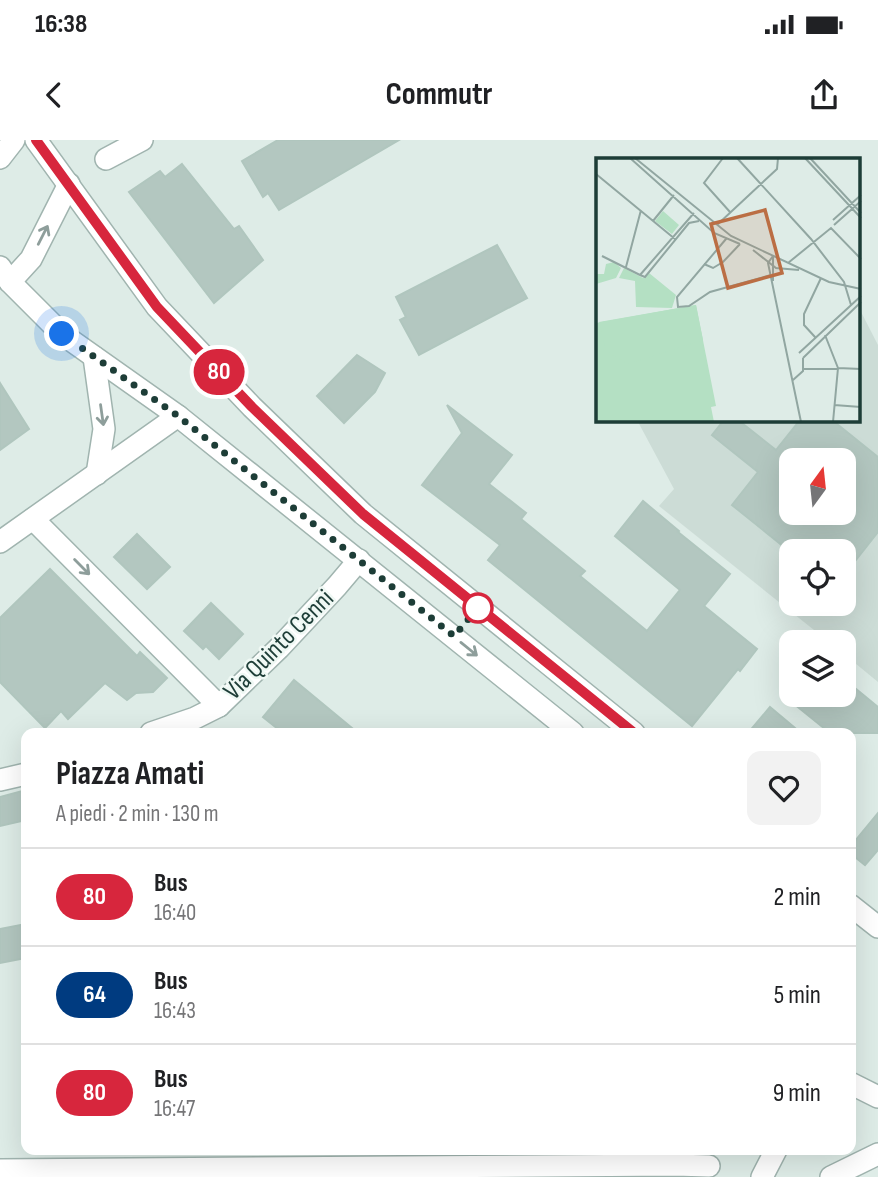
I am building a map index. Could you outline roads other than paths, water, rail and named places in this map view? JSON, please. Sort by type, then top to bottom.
[{"type":"street","points":[[0,158],[14,140]]},
{"type":"street","points":[[36,140],[157,307],[252,407],[333,487],[410,553],[628,728]]},
{"type":"street","points":[[106,159],[142,140]]},
{"type":"street","points":[[69,184],[31,259],[5,275],[62,334],[178,416],[566,728]]},
{"type":"street","points":[[94,357],[104,429],[97,474]]},
{"type":"street","points":[[0,542],[178,416]]},
{"type":"street","points":[[33,519],[219,706]]},
{"type":"street","name":"Via Quinto Cenni","points":[[167,728],[195,719],[219,706],[279,648],[359,560]]},
{"type":"street","points":[[0,780],[21,775]]},
{"type":"street","points":[[856,910],[878,927]]},
{"type":"street","points":[[856,1086],[878,1097]]},
{"type":"street","points":[[831,1177],[878,1154]]},
{"type":"street","points":[[762,1177],[773,1155]]},
{"type":"street","points":[[0,1170],[709,1164]]}]
